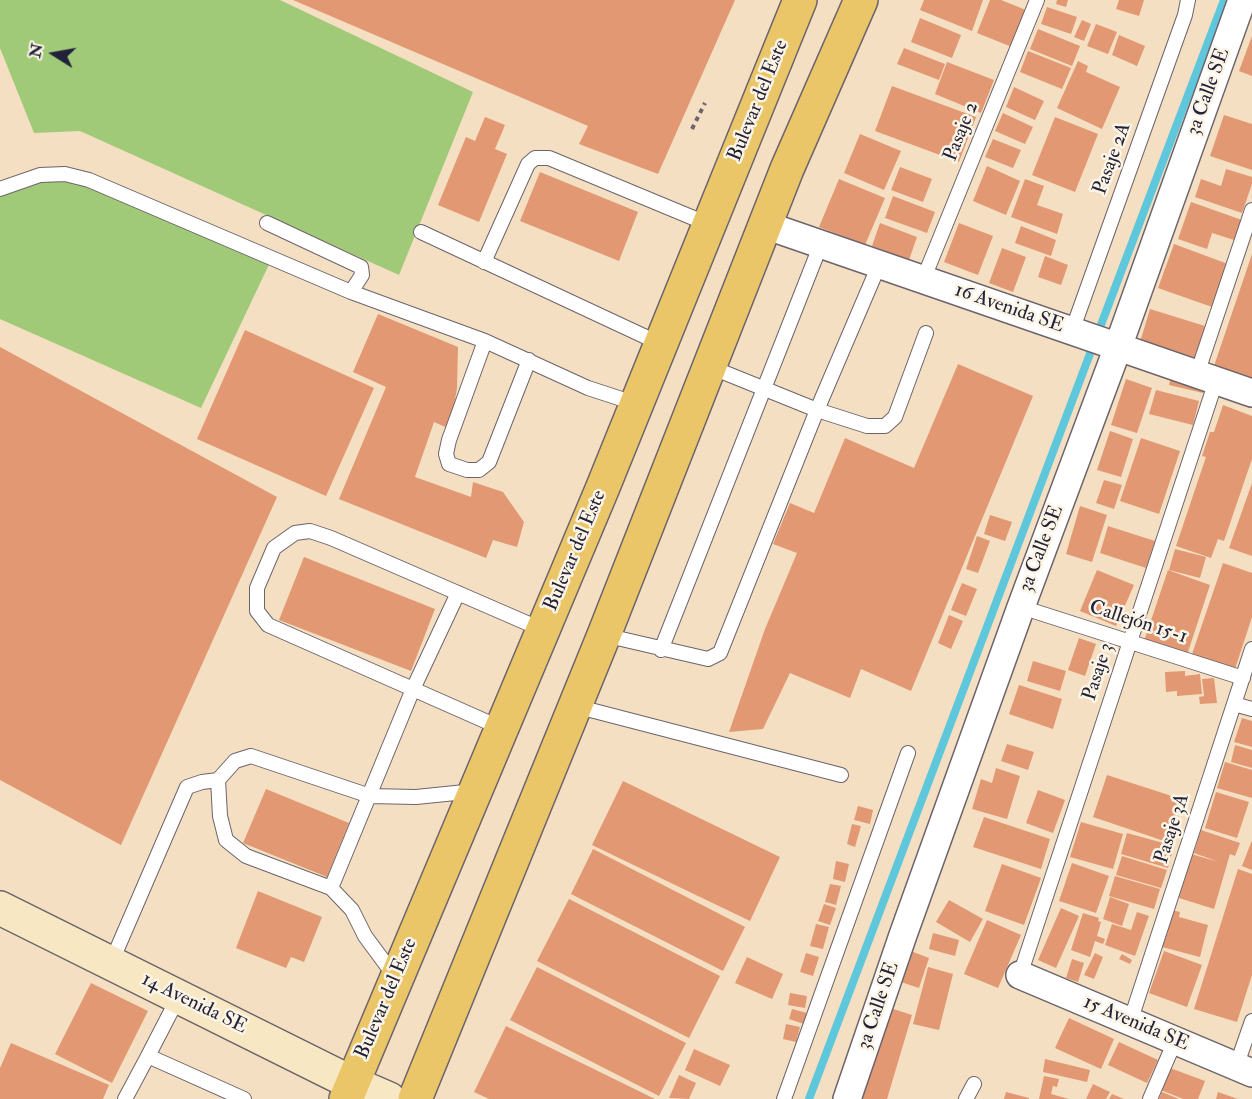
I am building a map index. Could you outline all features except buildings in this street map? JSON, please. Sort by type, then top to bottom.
[{"type":"highway","name":"Bulevar del Este","points":[[349,1091],[637,405],[800,0]]},
{"type":"highway","points":[[415,1099],[604,636],[787,169],[822,72],[861,0]]},
{"type":"street","name":"3a Calle SE","points":[[847,1099],[903,934],[1118,347],[1242,0]]},
{"type":"street","name":"16 Avenida SE","points":[[765,225],[1252,393]]},
{"type":"street","name":"14 Avenida SE","points":[[0,908],[179,996],[349,1091],[389,1099]]},
{"type":"street","name":"15 Avenida SE","points":[[1020,975],[1244,1070]]},
{"type":"lane","name":"Pasaje 2","points":[[923,280],[1037,0]]},
{"type":"lane","name":"Pasaje 2A","points":[[1072,331],[1185,15],[1188,0]]},
{"type":"lane","points":[[484,262],[528,164],[535,158],[549,158],[708,224]]},
{"type":"lane","points":[[0,189],[40,175],[65,174],[89,180],[351,292],[485,341],[588,388],[637,405]]},
{"type":"lane","name":"Pasaje 3","points":[[1020,975],[1130,641],[1252,210]]},
{"type":"lane","points":[[267,223],[361,267],[362,275],[351,292]]},
{"type":"lane","points":[[421,232],[661,344]]},
{"type":"lane","points":[[661,650],[821,244]]},
{"type":"lane","points":[[604,636],[708,659],[720,653],[817,410],[879,265]]},
{"type":"lane","points":[[708,366],[817,410],[867,426],[885,426],[895,417],[926,333]]},
{"type":"lane","points":[[485,341],[449,440],[446,454],[450,464],[467,470],[479,470],[489,462],[529,360]]},
{"type":"lane","points":[[501,728],[268,625],[257,611],[257,588],[274,548],[295,533],[310,531],[543,630]]},
{"type":"lane","points":[[331,888],[413,689],[458,593]]},
{"type":"lane","name":"Callejón 15-1","points":[[1021,607],[1243,678]]},
{"type":"lane","name":"Pasaje 3A","points":[[1130,1022],[1252,649]]},
{"type":"lane","points":[[1234,704],[1252,709]]},
{"type":"lane","points":[[575,706],[841,775]]},
{"type":"lane","points":[[784,1099],[908,753]]},
{"type":"lane","points":[[111,963],[187,787],[218,780],[235,761],[251,756],[370,796],[416,796],[475,791]]},
{"type":"lane","points":[[218,780],[220,816],[226,840],[246,856],[331,888],[351,910],[365,936],[396,978]]},
{"type":"lane","points":[[125,1099],[179,996]]},
{"type":"lane","points":[[1244,1070],[1252,1021]]},
{"type":"lane","points":[[1150,1099],[1175,1041]]},
{"type":"lane","points":[[148,1056],[244,1099]]},
{"type":"lane","points":[[966,1099],[974,1084]]},
{"type":"path","points":[[693,129],[705,103]]},
{"type":"green space","points":[[0,0],[280,0],[473,92],[399,275],[80,131],[34,133],[0,48]]},
{"type":"green space","points":[[65,174],[273,256],[201,408],[0,319],[0,191]]},
{"type":"waterway","points":[[1099,330],[1224,0]]},
{"type":"waterway","points":[[809,1099],[1091,351]]}]
